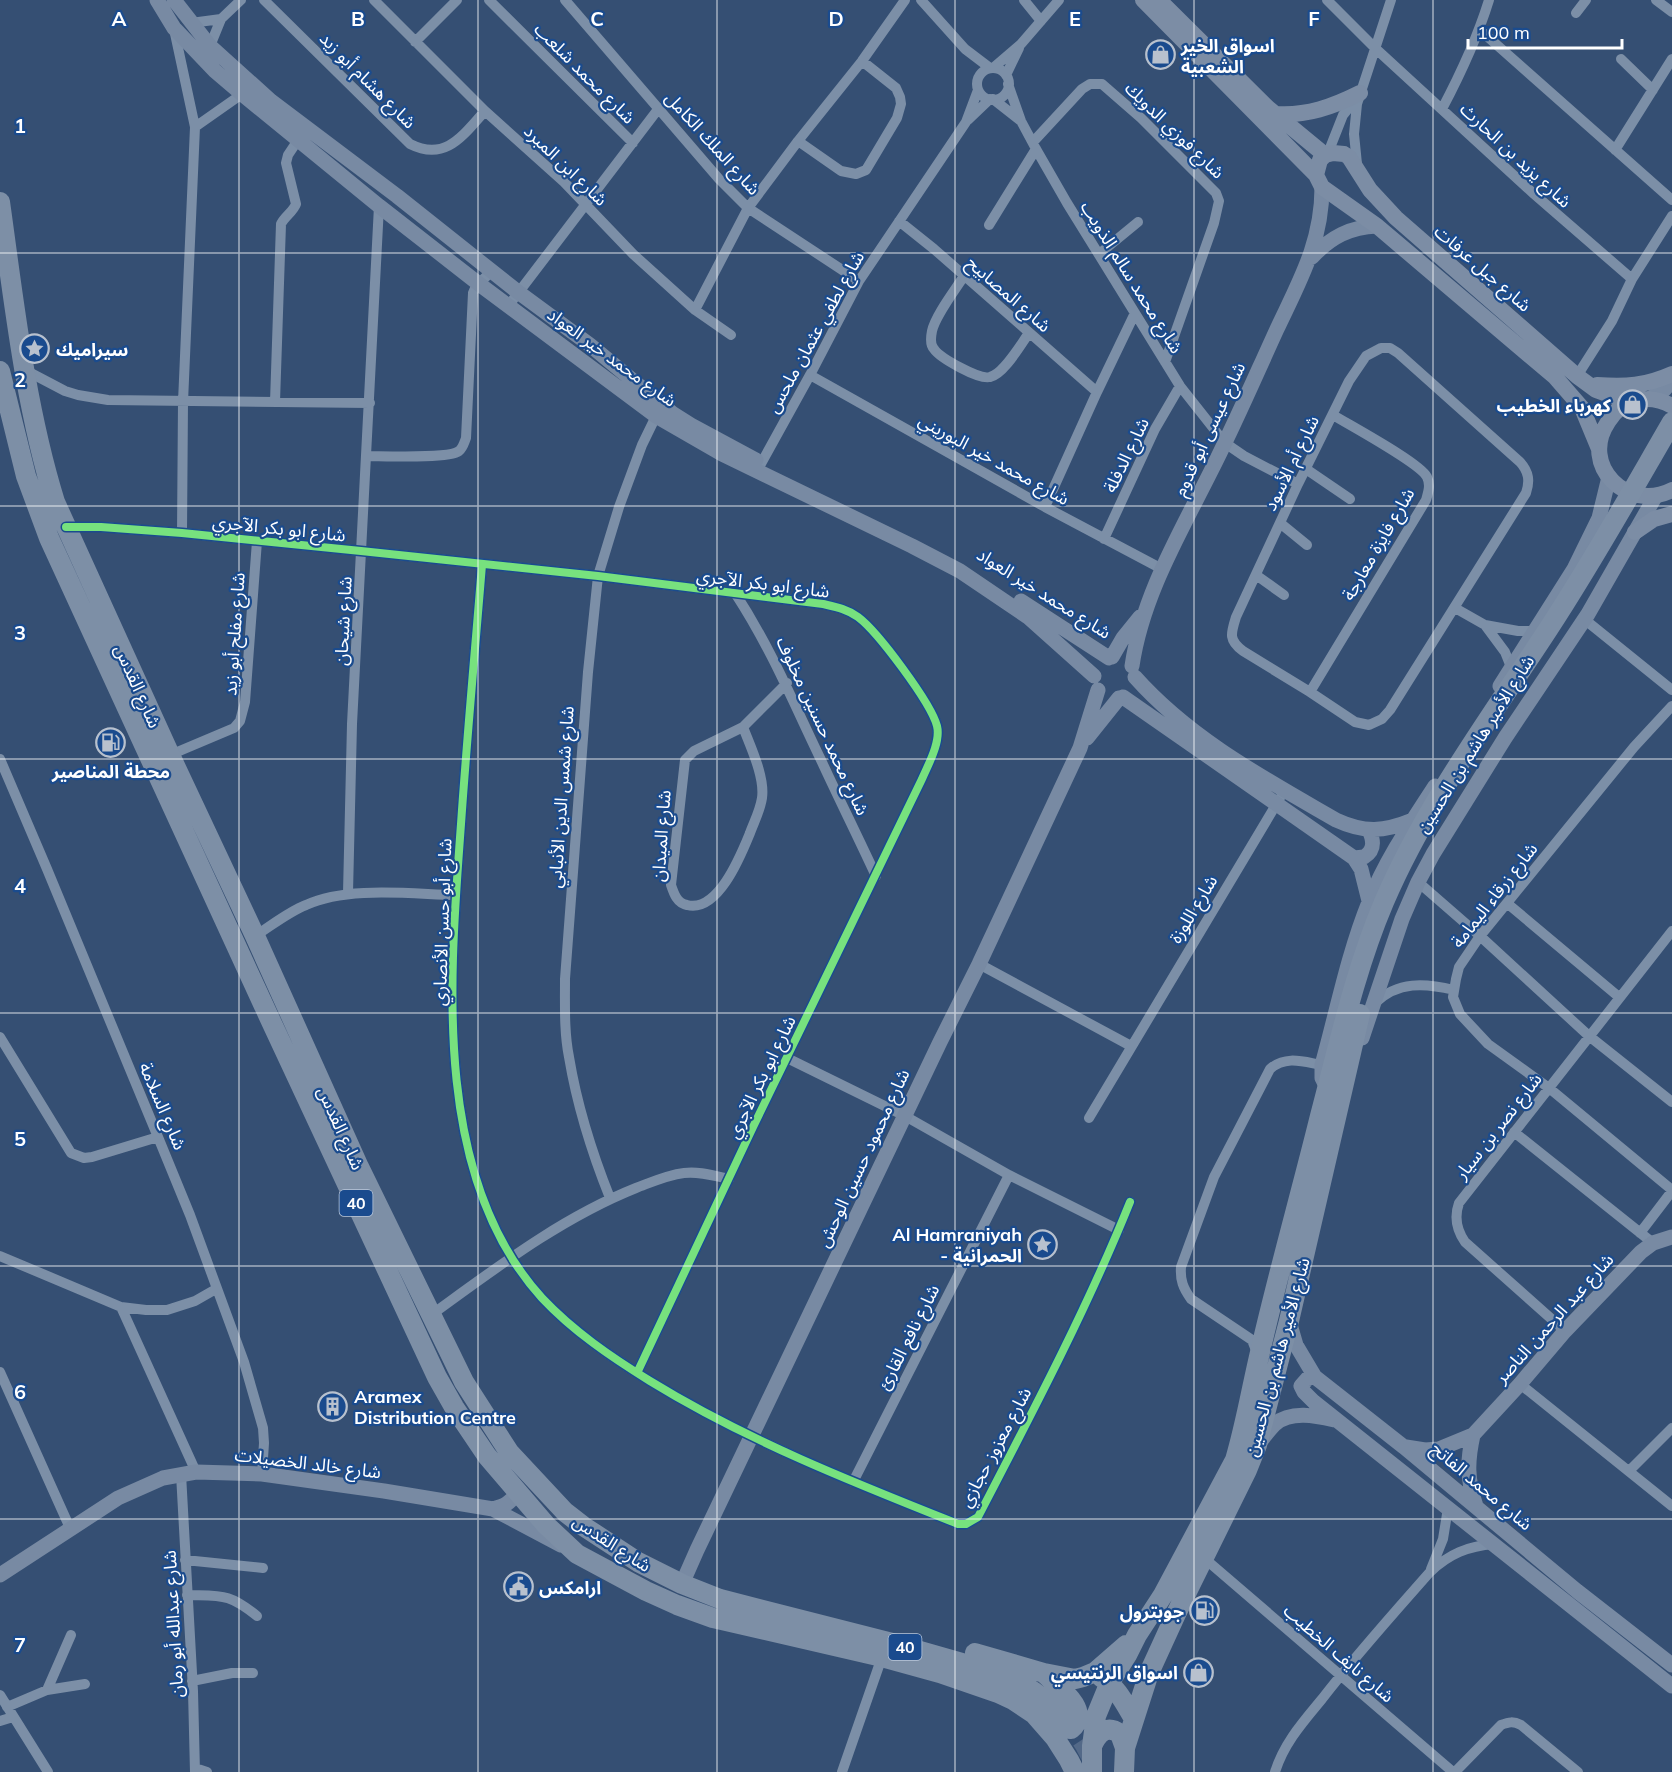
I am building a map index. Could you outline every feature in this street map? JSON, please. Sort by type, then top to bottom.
[{"type":"highway","name":"شارع القدس","points":[[0,202],[24,370],[47,478],[55,502],[359,1167],[473,1397],[509,1452],[565,1512],[583,1526],[638,1562],[682,1584],[711,1596],[987,1670],[1013,1679],[1065,1715]]},
{"type":"highway","name":"شارع القدس","points":[[0,371],[26,476],[49,538],[437,1377],[471,1435],[517,1493],[577,1554],[646,1591],[704,1615],[882,1657],[940,1673],[998,1693],[1034,1714],[1055,1738],[1075,1772]]},
{"type":"highway","name":"شارع الأمير هاشم بن الحسين","points":[[1092,1772],[1092,1746],[1102,1677],[1127,1655],[1163,1595],[1235,1460],[1327,1089],[1371,936],[1396,875],[1447,784],[1578,605],[1672,422]]},
{"type":"highway","name":"شارع الأمير هاشم بن الحسين","points":[[1124,1772],[1125,1748],[1149,1674],[1257,1445],[1289,1321],[1362,1005],[1390,917],[1403,887],[1480,751],[1578,605],[1672,444]]},
{"type":"highway","points":[[734,1602],[755,1599],[772,1600],[1044,1673],[1075,1679],[1102,1677],[1120,1695],[1134,1719]]},
{"type":"highway","points":[[1102,1677],[1137,1635]]},
{"type":"highway","points":[[1127,1655],[1125,1669],[1129,1680],[1139,1680],[1149,1674]]},
{"type":"highway","points":[[1034,1714],[1066,1729],[1071,1729],[1078,1721],[1077,1707],[1044,1673]]},
{"type":"highway","points":[[1092,1746],[1100,1732],[1111,1729],[1120,1734],[1125,1748]]},
{"type":"main road","name":"شارع جبل عرفات","points":[[1143,0],[1319,181],[1377,226],[1555,376],[1582,408],[1609,477]]},
{"type":"main road","name":"شارع جبل عرفات","points":[[1159,0],[1276,114],[1327,154],[1338,153],[1349,156],[1370,190],[1385,208],[1587,383],[1629,402]]},
{"type":"main road","points":[[1276,114],[1317,111],[1359,95]]},
{"type":"main road","points":[[1319,181],[1317,165],[1327,154]]},
{"type":"main road","points":[[1582,408],[1591,402],[1587,383],[1613,386],[1638,385],[1655,382],[1672,374]]},
{"type":"main road","points":[[1599,449],[1603,430],[1613,413],[1629,402],[1649,399],[1672,406]]},
{"type":"main road","points":[[1609,477],[1629,493],[1642,497],[1664,496]]},
{"type":"main road","points":[[1635,532],[1654,519],[1672,514]]},
{"type":"street","name":"شارع محمد خير العواد","points":[[157,0],[174,28],[215,71],[380,206],[480,284],[722,454],[759,467],[946,555],[1111,657]]},
{"type":"street","name":"شارع محمد خير العواد","points":[[174,0],[210,46],[271,101],[590,345],[659,410]]},
{"type":"street","points":[[210,46],[220,19],[241,0]]},
{"type":"street","name":"شارع هشام أبو زيد","points":[[264,0],[415,147],[421,150],[445,149],[456,142],[485,111]]},
{"type":"street","name":"شارع ابن المبرد","points":[[374,0],[485,111],[564,182],[633,254],[695,310],[731,335]]},
{"type":"street","points":[[415,42],[458,0]]},
{"type":"street","name":"شارع محمد شلعب","points":[[489,0],[633,143]]},
{"type":"street","name":"شارع الملك الكامل","points":[[565,0],[719,179],[748,208],[858,281]]},
{"type":"street","points":[[695,310],[748,208],[862,61],[905,0]]},
{"type":"street","points":[[921,0],[965,49],[992,68],[1000,70],[1007,79]]},
{"type":"street","points":[[1024,0],[1041,21]]},
{"type":"street","points":[[1020,44],[1007,79],[1006,92],[992,99],[983,96],[978,90],[978,77],[1020,44],[1059,0]]},
{"type":"street","name":"شارع يزيد بن الحارث","points":[[1327,0],[1375,48],[1534,195],[1632,279]]},
{"type":"street","points":[[1358,171],[1354,134],[1359,95],[1391,0]]},
{"type":"street","points":[[1442,109],[1467,61],[1489,0]]},
{"type":"street","points":[[1576,13],[1586,0]]},
{"type":"street","points":[[1656,0],[1672,12]]},
{"type":"street","points":[[191,23],[220,19]]},
{"type":"street","points":[[174,28],[195,127],[183,402],[182,533]]},
{"type":"street","points":[[1480,30],[1672,200]]},
{"type":"street","points":[[965,49],[978,77]]},
{"type":"street","points":[[1621,59],[1653,90]]},
{"type":"street","points":[[1615,150],[1672,59]]},
{"type":"street","points":[[798,141],[841,171],[856,174],[866,170],[897,118],[901,104],[896,88],[862,61]]},
{"type":"street","name":"شارع محمد سالم الذويب","points":[[1007,79],[1021,121],[1034,145],[1180,386],[1225,443],[1244,456],[1298,484]]},
{"type":"street","name":"شارع فوزي الدويك","points":[[1034,145],[1082,89],[1090,84],[1102,84],[1141,118],[1216,193],[1219,201],[1216,217],[1165,362]]},
{"type":"street","name":"شارع لطفي عثمان ملحس","points":[[759,467],[858,281],[966,122],[978,90]]},
{"type":"street","points":[[195,127],[242,94]]},
{"type":"street","points":[[1327,154],[1343,115],[1359,95]]},
{"type":"street","name":"شارع محمد سالم الذويب","points":[[992,99],[1021,121]]},
{"type":"street","name":"شارع لطفي عثمان ملحس","points":[[966,122],[992,99]]},
{"type":"street","points":[[509,305],[659,108]]},
{"type":"street","points":[[275,402],[281,224],[296,204],[286,163],[288,155],[298,140]]},
{"type":"street","points":[[989,225],[1034,145]]},
{"type":"street","name":"شارع عيسى أبو قدوم","points":[[1133,672],[1135,645],[1144,612],[1162,569],[1225,443],[1308,261],[1319,225],[1319,181]]},
{"type":"street","name":"شارع شيحان","points":[[348,893],[352,724],[380,206]]},
{"type":"street","points":[[1587,383],[1632,279],[1672,216]]},
{"type":"street","name":"شارع المصابيح","points":[[899,221],[1097,392]]},
{"type":"street","points":[[1099,254],[1138,222]]},
{"type":"street","name":"شارع عيسى أبو قدوم","points":[[1308,261],[1324,245],[1343,232],[1354,228],[1377,226]]},
{"type":"street","points":[[367,456],[451,454],[458,452],[463,446],[466,438],[473,293],[476,286],[492,271]]},
{"type":"street","points":[[964,276],[932,330],[931,341],[934,350],[951,362],[981,377],[989,378],[1003,369],[1029,333]]},
{"type":"street","points":[[1045,507],[1135,313]]},
{"type":"street","name":"شارع أم الأسود","points":[[1381,348],[1390,348],[1411,364],[1525,467],[1529,481],[1526,493],[1390,710],[1378,722],[1369,725],[1355,722],[1243,651],[1233,642],[1232,632],[1236,617],[1306,470],[1350,381],[1366,356],[1381,348]]},
{"type":"street","points":[[24,370],[65,391],[108,400],[369,403]]},
{"type":"street","name":"شارع محمد خير البوريني","points":[[810,375],[1045,507],[1162,569]]},
{"type":"street","points":[[1649,399],[1664,390],[1672,381]]},
{"type":"street","name":"شارع الدفلة","points":[[1104,539],[1155,429],[1180,386]]},
{"type":"street","name":"شارع شمس الدين الأنبابي","points":[[610,1198],[584,1124],[568,1056],[565,979],[588,672],[598,576],[619,507],[642,445],[659,410]]},
{"type":"street","name":"شارع فايزة معارجة","points":[[1310,692],[1429,492],[1428,477],[1414,464],[1334,415]]},
{"type":"street","name":"شارع محمد خير العواد","points":[[759,467],[960,571],[1028,617],[1096,683]]},
{"type":"street","points":[[1306,470],[1350,500]]},
{"type":"street","name":"شارع الأمير هاشم بن الحسين","points":[[1327,1089],[1322,1078],[1322,1065],[1354,945],[1389,859],[1574,569],[1599,518],[1609,477]]},
{"type":"street","name":"شارع الأمير هاشم بن الحسين","points":[[1348,1065],[1358,1049],[1375,1003],[1384,969],[1418,882],[1433,854],[1505,738],[1578,605],[1625,549],[1635,532],[1664,496]]},
{"type":"street","points":[[1599,518],[1616,512],[1621,513],[1627,519],[1629,529],[1625,549]]},
{"type":"street","points":[[1280,523],[1307,545]]},
{"type":"street","name":"شارع ابو بكر الآجري","points":[[66,527],[101,527],[182,533],[361,551],[598,576],[823,604],[843,609],[857,616],[874,631],[932,713],[938,727],[938,736],[922,779],[637,1373]]},
{"type":"street","name":"شارع مفلح أبو زيد","points":[[170,755],[234,728],[240,721],[245,702],[257,542]]},
{"type":"street","name":"شارع أبو حسن الأنصاري","points":[[483,565],[468,723],[456,895],[452,1024],[455,1071],[467,1144],[478,1185],[491,1217],[512,1257],[541,1297],[558,1313],[583,1335],[637,1373],[680,1399],[751,1436]]},
{"type":"street","points":[[1256,575],[1284,595]]},
{"type":"street","name":"شارع محمد حسنين مخلوف","points":[[735,593],[787,683],[820,759],[876,876]]},
{"type":"street","points":[[1578,605],[1672,690]]},
{"type":"street","points":[[1455,608],[1485,625],[1518,631],[1534,631]]},
{"type":"street","name":"شارع عيسى أبو قدوم","points":[[1111,657],[1144,612]]},
{"type":"street","points":[[1485,625],[1512,667]]},
{"type":"street","points":[[1370,901],[1361,869],[1354,858],[1281,797],[1238,762],[1149,693],[1127,661],[1111,657],[1102,661],[1096,668],[1096,683],[1107,697],[1121,698],[1281,797],[1347,825],[1369,830],[1392,828],[1413,820]]},
{"type":"street","points":[[1121,698],[1132,689],[1133,672]]},
{"type":"street","name":"شارع الميدان","points":[[743,727],[756,762],[762,787],[759,811],[736,865],[720,889],[705,902],[689,906],[674,896],[671,885],[685,760],[694,751],[743,727],[787,683]]},
{"type":"street","name":"شارع محمود حسين الوحش","points":[[682,1584],[1080,748],[1096,683]]},
{"type":"street","name":"شارع محمود حسين الوحش","points":[[1080,748],[1121,698]]},
{"type":"street","name":"شارع زرقاء اليمامة","points":[[1454,990],[1459,967],[1480,936],[1634,747],[1672,706]]},
{"type":"street","name":"شارع السلامة","points":[[0,759],[48,869],[190,1215],[244,1362],[264,1428],[262,1474]]},
{"type":"street","name":"شارع اللوزة","points":[[1089,1118],[1281,797]]},
{"type":"street","points":[[1354,858],[1364,857],[1372,850],[1373,838],[1369,830]]},
{"type":"street","points":[[1418,882],[1589,1036],[1672,1102]]},
{"type":"street","points":[[255,936],[305,905],[348,893],[456,895]]},
{"type":"street","points":[[1508,904],[1619,997]]},
{"type":"street","name":"شارع نصر بن سيار","points":[[1565,1331],[1464,1242],[1456,1223],[1456,1210],[1459,1203],[1619,997],[1668,944],[1672,931]]},
{"type":"street","points":[[979,964],[1131,1046]]},
{"type":"street","points":[[1375,1003],[1386,993],[1411,986],[1440,986],[1454,990],[1453,997],[1460,1014],[1488,1044],[1549,1088],[1672,1190],[1640,1233]]},
{"type":"street","points":[[0,1036],[71,1153],[84,1158],[92,1157],[158,1137]]},
{"type":"street","points":[[787,1058],[905,1116],[1009,1175],[1119,1230]]},
{"type":"street","points":[[1257,1365],[1256,1347],[1252,1340],[1191,1299],[1184,1290],[1180,1280],[1181,1267],[1214,1177],[1270,1069],[1277,1063],[1290,1060],[1322,1065]]},
{"type":"street","points":[[1514,1132],[1653,1243]]},
{"type":"street","points":[[431,1315],[512,1257],[610,1198],[662,1178],[685,1173],[702,1173],[729,1179]]},
{"type":"street","name":"شارع نافع القارئ","points":[[853,1482],[1009,1175]]},
{"type":"street","name":"شارع معزوز حجازي","points":[[751,1436],[853,1482],[958,1524],[966,1524],[978,1517],[1019,1438],[1119,1230],[1130,1202]]},
{"type":"street","name":"شارع عبد الرحمن الناصر","points":[[1404,1447],[1439,1449],[1473,1435],[1565,1331],[1641,1252],[1653,1243],[1672,1237]]},
{"type":"street","points":[[0,1256],[121,1307],[167,1310],[195,1301],[216,1289]]},
{"type":"street","points":[[121,1307],[189,1473]]},
{"type":"street","name":"شارع محمد الفاتح","points":[[1289,1321],[1296,1346],[1315,1377],[1404,1447],[1577,1591],[1672,1665]]},
{"type":"street","points":[[1246,1335],[1258,1337],[1266,1330]]},
{"type":"street","points":[[0,1372],[70,1528]]},
{"type":"street","points":[[1315,1377],[1308,1378],[1301,1386],[1304,1392],[1335,1420]]},
{"type":"street","points":[[1520,1384],[1672,1506]]},
{"type":"street","name":"شارع محمد الفاتح","points":[[1257,1445],[1276,1424],[1298,1415],[1320,1416],[1335,1420],[1672,1686]]},
{"type":"street","points":[[1629,1471],[1672,1428]]},
{"type":"street","points":[[1473,1435],[1468,1456],[1468,1472],[1477,1507]]},
{"type":"street","name":"شارع خالد الخصيلات","points":[[0,1575],[118,1498],[163,1478],[189,1473],[262,1474],[494,1509],[577,1554]]},
{"type":"street","name":"شارع عبدالله أبو رمان","points":[[189,1473],[185,1560],[195,1770]]},
{"type":"street","points":[[494,1509],[511,1502],[517,1493]]},
{"type":"street","points":[[1430,1572],[1443,1539],[1448,1508]]},
{"type":"street","points":[[1275,1772],[1289,1740],[1340,1676],[1430,1572],[1452,1554],[1480,1545],[1494,1544]]},
{"type":"street","name":"شارع نايف الخطيب","points":[[1204,1558],[1454,1772]]},
{"type":"street","points":[[185,1560],[263,1568]]},
{"type":"street","points":[[187,1594],[224,1596],[239,1602],[257,1616]]},
{"type":"street","points":[[46,1690],[71,1635]]},
{"type":"street","points":[[842,1772],[882,1657]]},
{"type":"street","points":[[192,1681],[232,1673],[253,1673]]},
{"type":"street","points":[[0,1721],[10,1712],[46,1690],[85,1684]]},
{"type":"street","points":[[0,1695],[48,1772]]},
{"type":"street","points":[[1454,1772],[1502,1725],[1515,1722],[1578,1772]]},
{"type":"street","points":[[195,1770],[207,1772]]},
{"type":"tunnel","points":[[1065,1715],[1095,1764]]},
{"type":"cycle path","points":[[66,527],[101,527],[182,533],[361,551],[598,576],[823,604],[846,610],[858,617],[878,637],[915,685],[937,726],[936,746],[637,1373]]},
{"type":"cycle path","points":[[482,565],[453,945],[456,1072],[465,1134],[481,1194],[506,1249],[542,1298],[554,1310],[621,1363],[724,1422],[839,1476],[958,1524],[966,1524],[978,1517],[1038,1401],[1096,1282],[1130,1202]]},
{"type":"place","name":"اسواق الخير الشعبية","points":[[1160,55]]},
{"type":"place","name":"سيراميك","points":[[35,349]]},
{"type":"place","name":"كهرباء الخطيب","points":[[1632,405]]},
{"type":"place","name":"محطة المناصير","points":[[111,742]]},
{"type":"place","name":"Al Hamraniyah - الحمرانية","points":[[1043,1244]]},
{"type":"place","name":"Aramex Distribution Centre","points":[[333,1406]]},
{"type":"place","name":"ارامكس","points":[[518,1587]]},
{"type":"place","name":"جوبترول","points":[[1205,1611]]},
{"type":"place","name":"اسواق الرنتيسي","points":[[1199,1672]]}]
